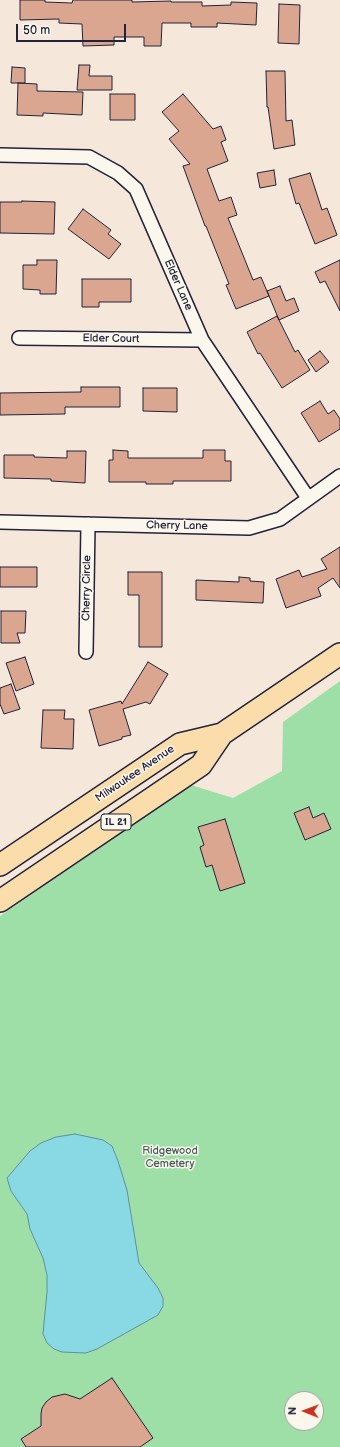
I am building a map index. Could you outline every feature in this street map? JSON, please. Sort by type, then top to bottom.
[{"type":"main road","points":[[222,734],[340,654]]},
{"type":"main road","name":"Milwaukee Avenue","points":[[0,865],[180,744],[222,734]]},
{"type":"main road","name":"IL 21","points":[[0,901],[201,765],[222,734]]},
{"type":"street","name":"Elder Lane","points":[[0,155],[89,157],[118,172],[136,189],[202,340],[308,498]]},
{"type":"street","name":"Elder Court","points":[[19,338],[202,340]]},
{"type":"street","name":"Cherry Lane","points":[[0,522],[249,528],[280,519],[340,476]]},
{"type":"street","name":"Cherry Circle","points":[[86,652],[88,524]]},
{"type":"green space","name":"Ridgewood Cemetery","points":[[340,681],[340,1447],[0,1447],[0,916],[191,785],[233,798],[282,771],[283,722]]},
{"type":"water","points":[[75,1134],[103,1140],[112,1146],[127,1190],[139,1263],[158,1288],[163,1298],[163,1306],[158,1315],[97,1349],[86,1353],[62,1352],[54,1349],[47,1343],[43,1334],[47,1275],[43,1258],[30,1229],[27,1214],[11,1191],[7,1178],[30,1151],[41,1143],[56,1137]]},
{"type":"building","points":[[20,0],[45,0],[45,2],[72,3],[73,0],[202,2],[202,6],[231,5],[231,2],[257,3],[256,25],[217,23],[217,27],[191,27],[191,23],[162,23],[161,46],[144,46],[144,37],[114,37],[114,45],[83,46],[82,24],[59,23],[59,19],[20,20]]},
{"type":"building","points":[[279,4],[300,5],[299,44],[278,43]]},
{"type":"building","points":[[79,65],[90,65],[89,76],[112,76],[112,90],[77,90]]},
{"type":"building","points":[[12,67],[25,68],[25,83],[11,83]]},
{"type":"building","points":[[266,71],[285,71],[286,121],[292,120],[295,145],[274,149],[267,107]]},
{"type":"building","points":[[18,83],[37,84],[37,91],[83,92],[82,115],[43,113],[43,116],[17,115]]},
{"type":"building","points":[[110,94],[135,94],[135,120],[110,120]]},
{"type":"building","points":[[183,94],[213,129],[221,126],[226,140],[221,142],[228,161],[207,169],[219,201],[231,197],[237,215],[228,218],[253,280],[261,277],[269,296],[236,309],[226,285],[229,284],[205,226],[183,166],[190,164],[169,139],[179,131],[162,112]]},
{"type":"building","points":[[274,170],[276,185],[260,188],[257,173]]},
{"type":"building","points":[[310,173],[322,210],[327,208],[337,235],[315,244],[299,203],[296,204],[289,179]]},
{"type":"building","points":[[0,202],[55,202],[54,234],[0,233]]},
{"type":"building","points":[[83,209],[111,230],[108,234],[121,244],[109,259],[68,229]]},
{"type":"building","points":[[37,260],[57,260],[56,294],[40,294],[40,290],[23,289],[23,265],[37,265]]},
{"type":"building","points":[[340,260],[340,311],[325,281],[320,283],[315,272]]},
{"type":"building","points":[[82,279],[131,279],[131,302],[99,302],[99,307],[82,307]]},
{"type":"building","points":[[280,286],[286,301],[294,298],[299,311],[279,320],[267,291]]},
{"type":"building","points":[[277,316],[295,352],[298,350],[310,370],[282,388],[260,353],[258,354],[247,332]]},
{"type":"building","points":[[320,351],[329,362],[316,372],[308,360]]},
{"type":"building","points":[[81,387],[120,387],[120,407],[65,407],[65,414],[0,415],[0,393],[81,392]]},
{"type":"building","points":[[143,388],[177,388],[177,412],[143,411]]},
{"type":"building","points":[[320,401],[328,414],[334,410],[340,419],[340,429],[319,442],[301,413]]},
{"type":"building","points":[[113,450],[128,451],[128,458],[203,458],[203,450],[225,450],[225,461],[231,461],[231,481],[173,481],[173,484],[109,482],[109,460],[113,460]]},
{"type":"building","points":[[67,451],[86,451],[85,483],[51,481],[51,479],[4,478],[4,455],[34,455],[34,457],[67,458]]},
{"type":"building","points":[[340,547],[340,588],[333,578],[318,588],[321,596],[286,608],[276,579],[299,570],[302,577],[327,569],[321,559]]},
{"type":"building","points":[[0,567],[37,567],[37,587],[0,587]]},
{"type":"building","points":[[128,572],[162,572],[162,647],[139,647],[139,595],[128,595]]},
{"type":"building","points":[[239,577],[250,578],[250,581],[264,582],[263,603],[196,600],[196,580],[239,582]]},
{"type":"building","points":[[1,611],[26,611],[25,633],[17,633],[20,643],[1,643]]},
{"type":"building","points":[[25,657],[34,684],[16,691],[6,663]]},
{"type":"building","points":[[148,662],[168,674],[150,704],[146,702],[123,709],[131,735],[99,746],[89,710],[121,701],[122,704]]},
{"type":"building","points":[[11,684],[20,709],[4,714],[0,704],[0,688]]},
{"type":"building","points":[[43,710],[65,710],[64,719],[74,719],[73,749],[41,748]]},
{"type":"building","points":[[309,807],[313,818],[324,813],[331,829],[305,840],[294,813]]},
{"type":"building","points":[[225,819],[245,883],[220,891],[212,865],[206,867],[200,847],[204,845],[198,827]]},
{"type":"building","points":[[112,1378],[153,1438],[140,1447],[26,1447],[21,1439],[41,1426],[42,1408],[52,1397],[65,1394],[80,1399]]}]
